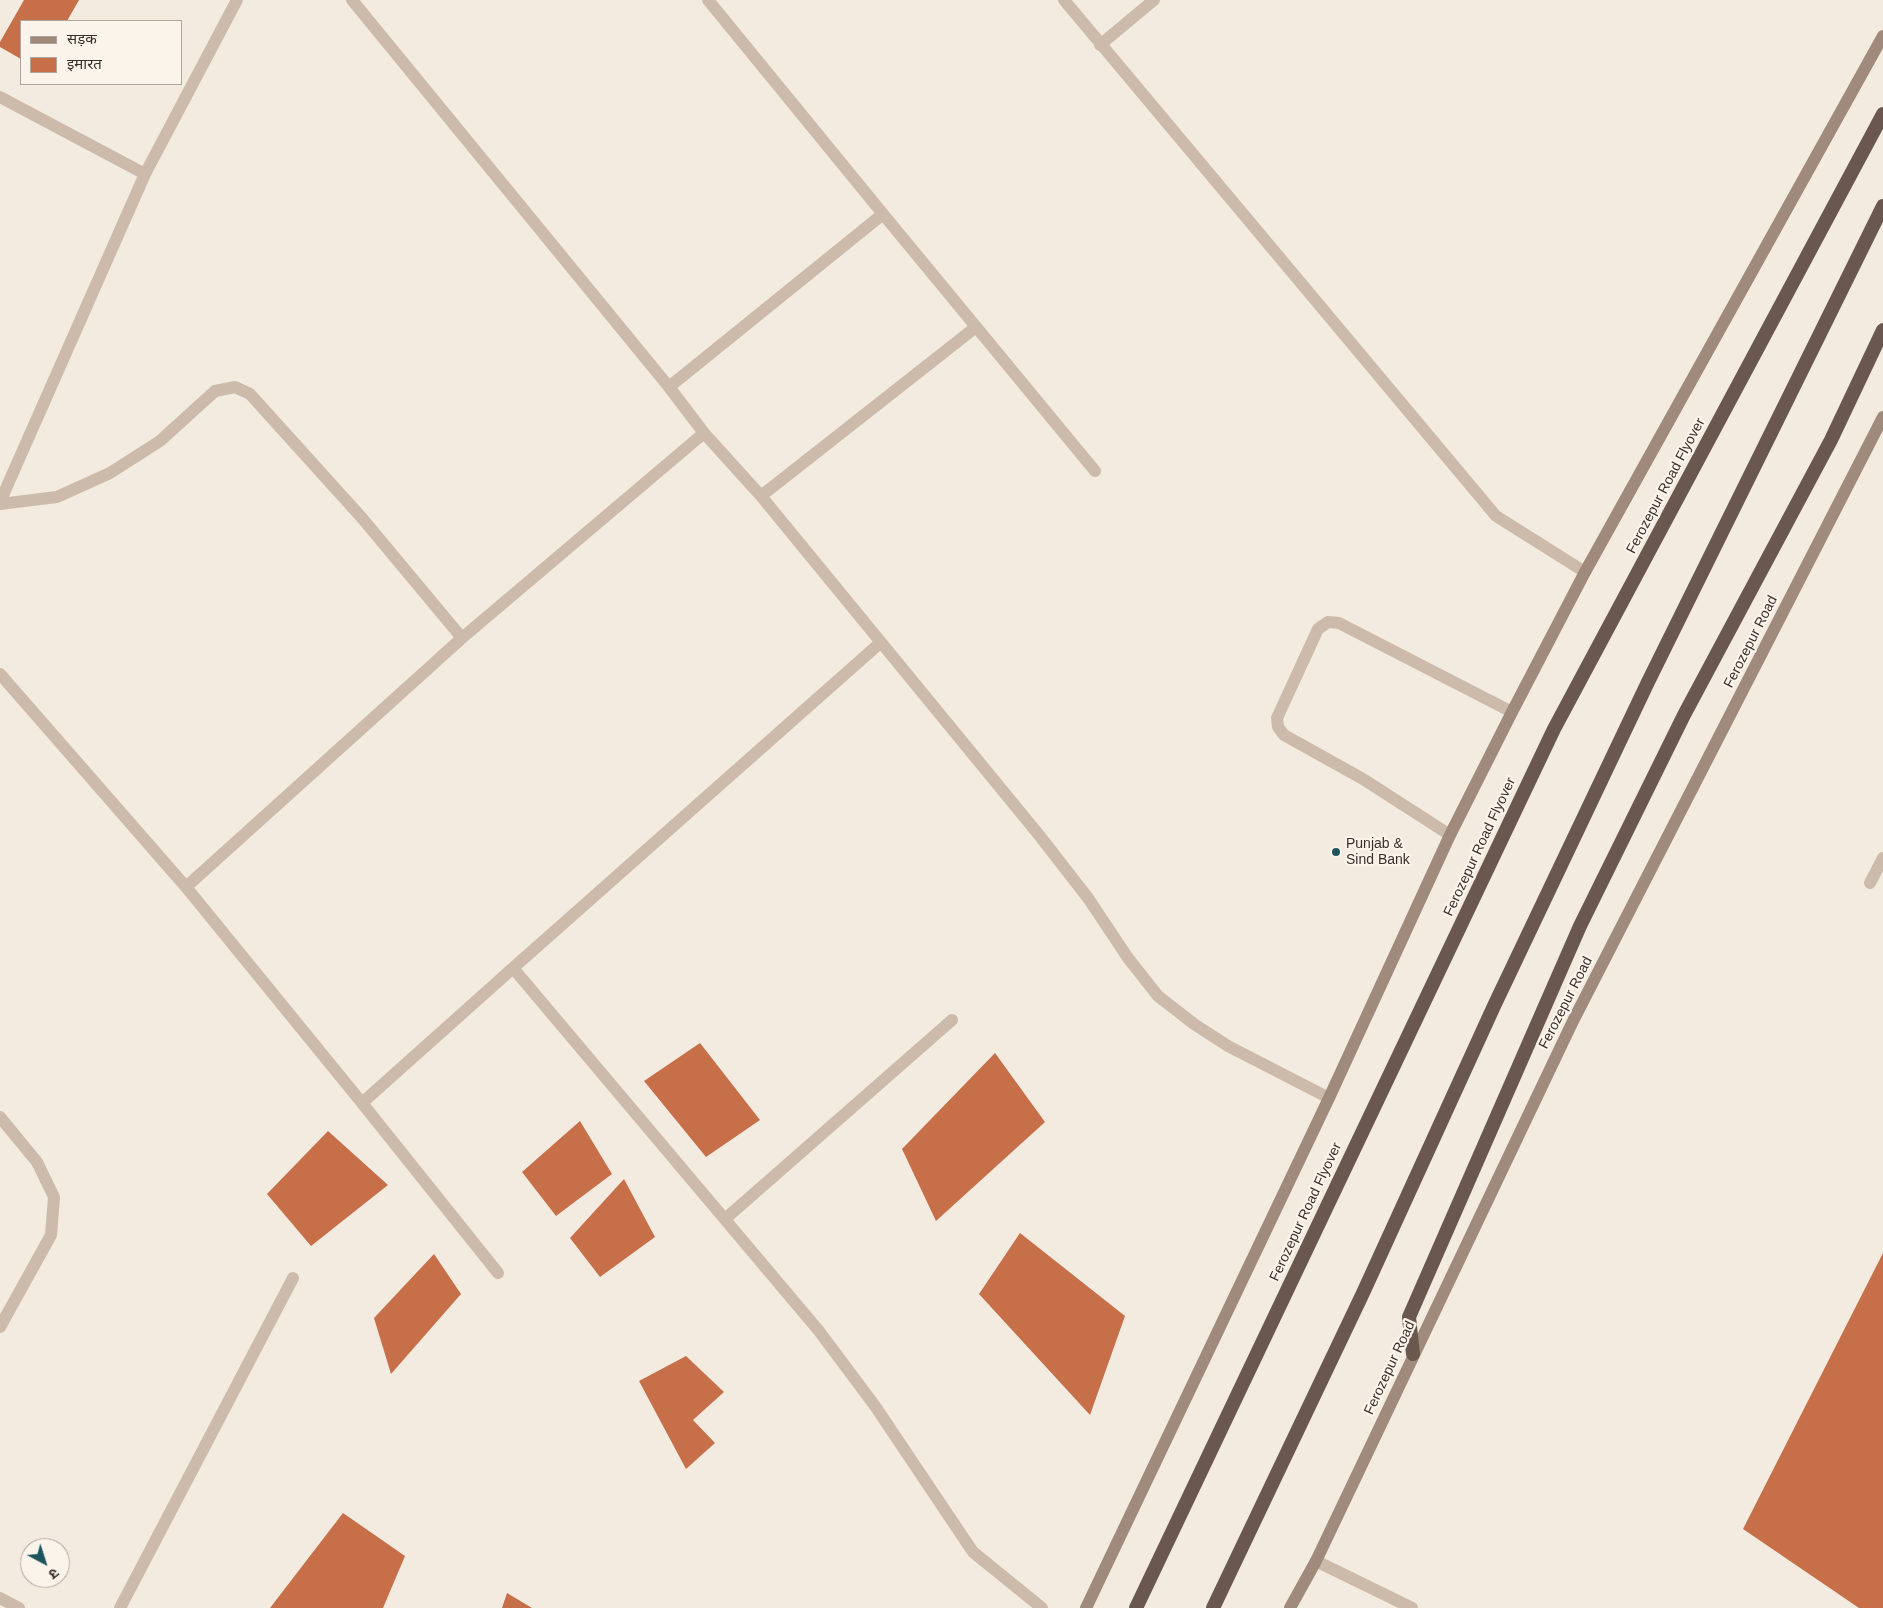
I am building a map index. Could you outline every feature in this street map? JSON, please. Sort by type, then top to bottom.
[{"type":"highway","name":"Ferozepur Road Flyover","points":[[1136,1608],[1554,729],[1883,114]]},
{"type":"highway","points":[[1212,1608],[1363,1293],[1494,1006],[1648,682],[1883,206]]},
{"type":"highway","points":[[1413,1354],[1410,1317],[1580,926],[1684,715],[1830,440],[1883,330]]},
{"type":"main road","points":[[1086,1608],[1329,1098],[1450,835],[1512,712],[1585,572],[1883,36]]},
{"type":"main road","name":"Ferozepur Road","points":[[1290,1608],[1316,1561],[1573,1021],[1883,417]]},
{"type":"street","points":[[237,0],[145,174],[0,503],[56,497],[110,473],[160,441],[215,391],[235,387],[250,394],[362,518],[462,638]]},
{"type":"street","points":[[352,0],[669,387],[704,433],[761,496],[1088,898],[1128,958],[1158,996],[1194,1024],[1228,1046],[1329,1098]]},
{"type":"street","points":[[708,0],[1095,470]]},
{"type":"street","points":[[1064,0],[1496,516],[1585,572]]},
{"type":"street","points":[[1100,45],[1154,0]]},
{"type":"street","points":[[0,97],[145,174]]},
{"type":"street","points":[[669,387],[883,214]]},
{"type":"street","points":[[761,496],[976,326]]},
{"type":"street","points":[[186,887],[462,638],[704,433]]},
{"type":"street","points":[[1450,835],[1363,779],[1284,735],[1278,727],[1277,718],[1318,629],[1328,622],[1340,623],[1512,712]]},
{"type":"street","points":[[362,1103],[880,643]]},
{"type":"street","points":[[0,674],[186,887],[498,1273]]},
{"type":"street","points":[[1870,882],[1883,858]]},
{"type":"street","points":[[513,968],[819,1331],[858,1384],[973,1552],[1042,1608]]},
{"type":"street","points":[[725,1219],[952,1020]]},
{"type":"street","points":[[0,1117],[37,1162],[54,1198],[51,1235],[0,1327]]},
{"type":"street","points":[[120,1608],[293,1278]]},
{"type":"street","points":[[1316,1561],[1412,1608]]},
{"type":"street","points":[[0,1598],[19,1608]]},
{"type":"building","points":[[24,0],[79,0],[68,20],[20,20],[20,58],[0,47],[0,42]]},
{"type":"building","points":[[700,1043],[760,1120],[706,1157],[644,1081]]},
{"type":"building","points":[[995,1053],[1045,1122],[936,1221],[902,1149]]},
{"type":"building","points":[[580,1121],[612,1174],[556,1216],[522,1172]]},
{"type":"building","points":[[328,1131],[388,1185],[311,1246],[267,1194]]},
{"type":"building","points":[[624,1179],[655,1237],[600,1277],[570,1238]]},
{"type":"building","points":[[1020,1233],[1125,1316],[1090,1415],[979,1294]]},
{"type":"building","points":[[1883,1253],[1883,1608],[1859,1608],[1743,1529]]},
{"type":"building","points":[[434,1254],[461,1294],[391,1374],[374,1318]]},
{"type":"building","points":[[686,1356],[724,1392],[693,1420],[715,1443],[686,1469],[639,1381]]},
{"type":"building","points":[[343,1513],[405,1556],[383,1608],[270,1608]]},
{"type":"building","points":[[507,1593],[532,1608],[502,1608]]},
{"type":"place","name":"Punjab & Sind Bank","points":[[1336,852]]}]
